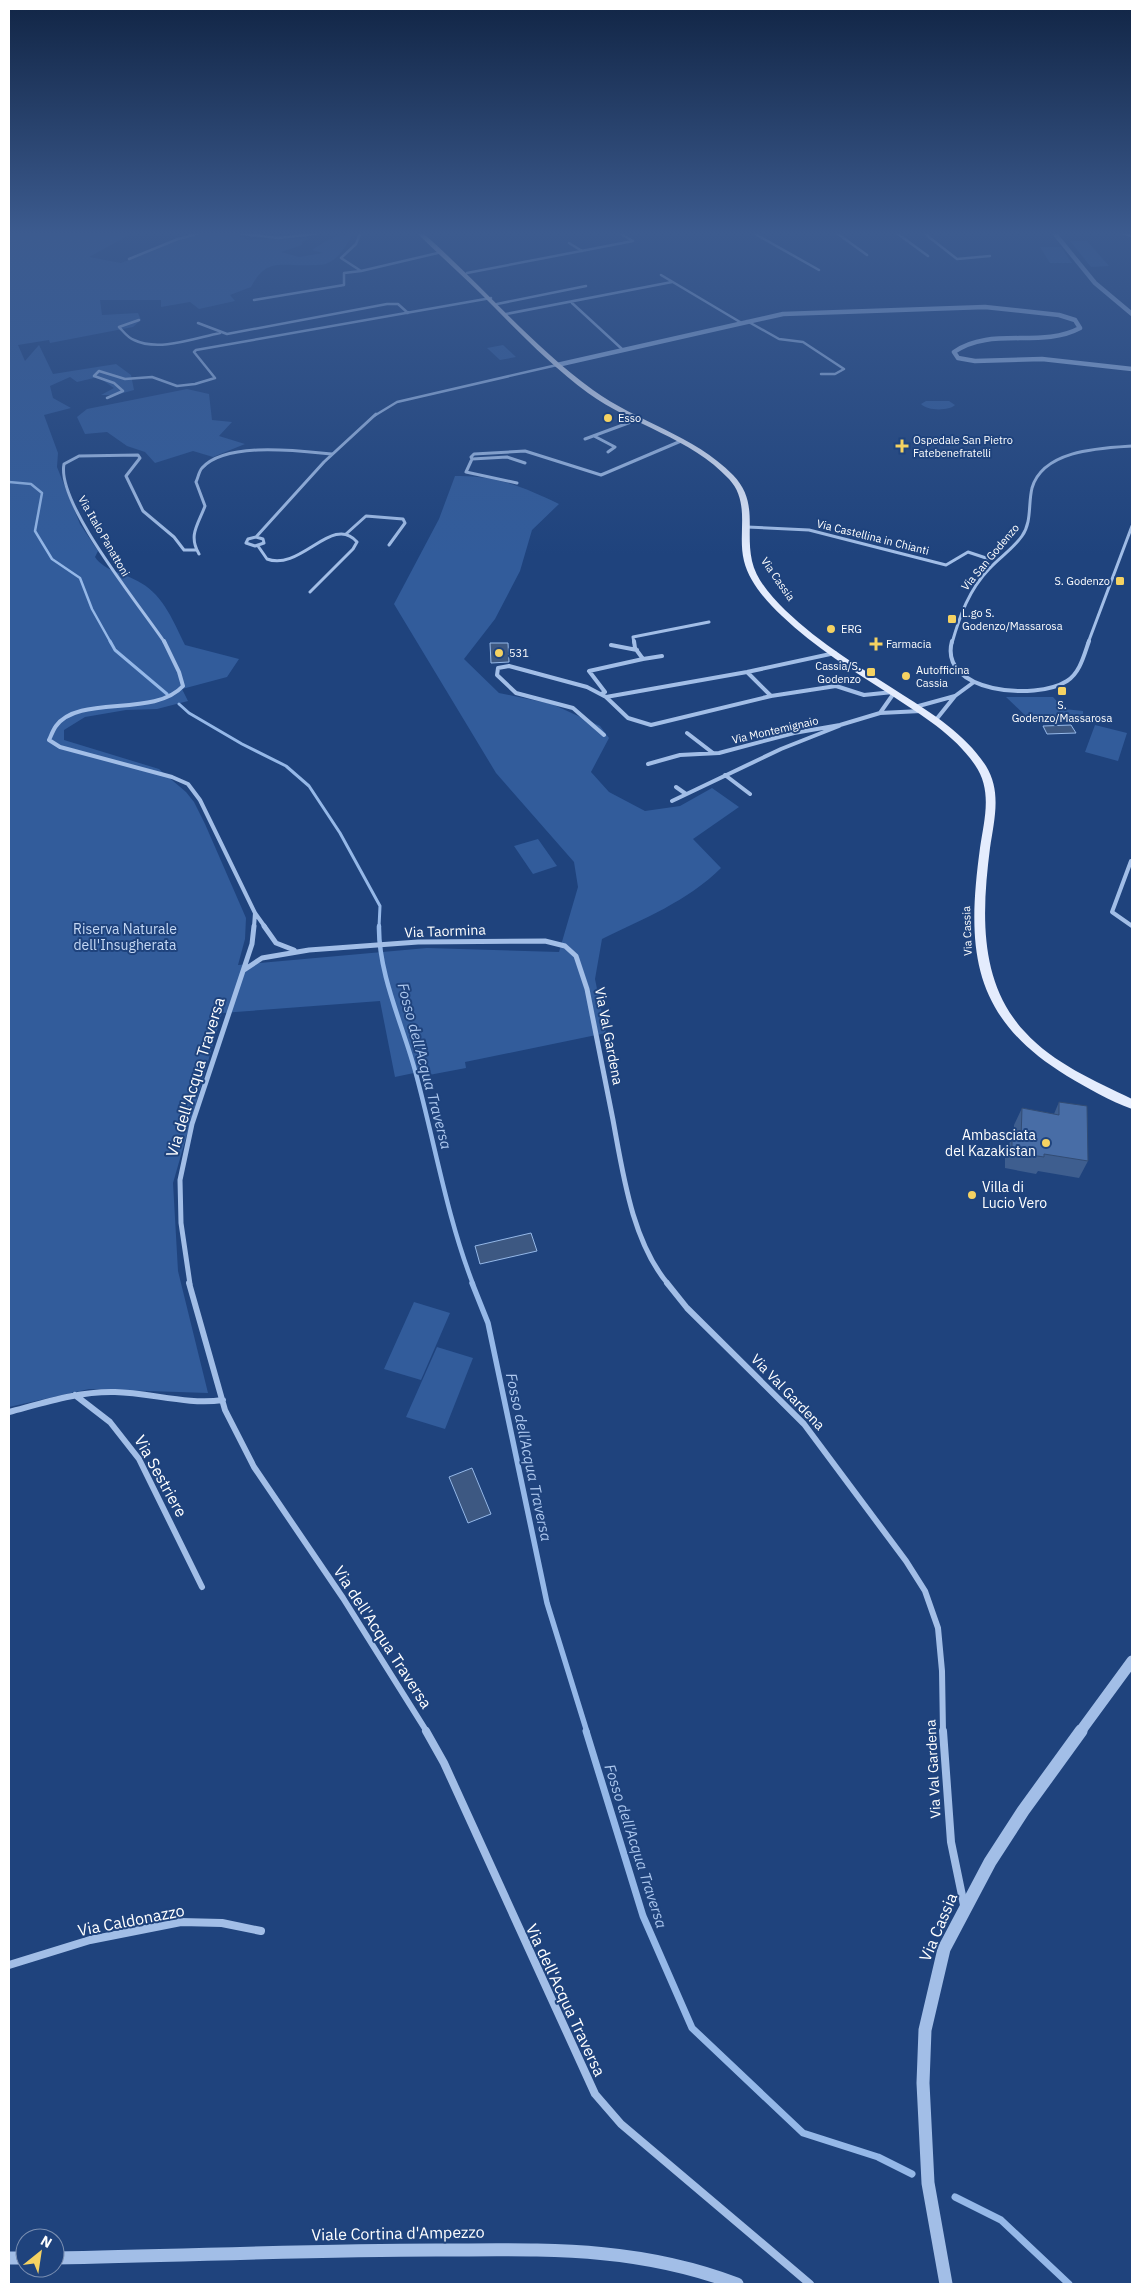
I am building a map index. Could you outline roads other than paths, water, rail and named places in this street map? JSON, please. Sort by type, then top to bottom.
[{"type":"main road","name":"Via Cassia","points":[[533,341],[557,365],[599,397],[681,441],[712,461],[736,483],[746,499],[748,562],[760,584],[783,613],[836,653],[936,721],[975,758],[986,773],[991,786],[991,812],[982,881],[981,935],[984,971],[996,1005],[1014,1031],[1043,1056],[1096,1087],[1132,1104]]},
{"type":"street","points":[[137,341],[139,343],[166,344],[182,341]]},
{"type":"street","points":[[107,398],[118,395],[123,391],[114,384],[94,376],[98,371],[108,372],[125,379],[152,377],[171,385],[195,384],[215,378],[205,363],[194,352],[196,350],[248,341]]},
{"type":"street","points":[[613,341],[622,349]]},
{"type":"street","points":[[310,592],[357,544],[355,538],[346,534],[331,536],[292,559],[281,562],[267,560],[258,546],[246,543],[248,539],[256,537],[332,454],[377,411],[391,403],[657,341]]},
{"type":"street","points":[[796,341],[804,342],[844,369],[835,374],[821,374]]},
{"type":"street","points":[[987,341],[958,348],[954,354],[968,361],[1042,359],[1132,369]]},
{"type":"street","points":[[585,439],[639,419]]},
{"type":"street","points":[[594,436],[615,448],[608,452]]},
{"type":"street","points":[[517,483],[466,472],[472,460],[471,457],[474,454],[518,450],[601,475],[681,441]]},
{"type":"street","name":"Via San Godenzo","points":[[1132,446],[1074,455],[1049,466],[1035,482],[1030,490],[1026,529],[971,592],[957,624],[950,657],[959,671],[974,682],[1002,690],[1037,692],[1060,688],[1072,679],[1079,668],[1132,526]]},
{"type":"street","name":"Via Italo Panattoni","points":[[255,913],[200,800],[188,784],[172,777],[60,747],[50,742],[50,736],[54,728],[75,714],[105,706],[162,701],[180,693],[182,683],[172,655],[101,551],[71,494],[63,470],[64,464],[75,456],[85,454],[106,457],[130,453],[138,455],[140,458],[126,476],[138,503],[150,518],[177,538],[184,550],[197,552],[193,544],[194,526],[205,506],[196,482],[202,467],[225,455],[246,451],[332,454]]},
{"type":"street","points":[[472,460],[508,457],[525,463]]},
{"type":"street","points":[[346,534],[366,516],[403,519],[405,523],[389,545]]},
{"type":"street","name":"Via Castellina in Chianti","points":[[747,526],[809,530],[946,565],[968,552],[989,559]]},
{"type":"street","points":[[256,537],[264,540],[258,546]]},
{"type":"street","points":[[643,659],[637,650],[633,637],[709,622]]},
{"type":"street","points":[[611,645],[637,650]]},
{"type":"street","points":[[606,697],[747,672],[836,653]]},
{"type":"street","points":[[601,694],[606,692],[589,671],[662,656]]},
{"type":"street","points":[[604,735],[573,708],[524,696],[511,690],[497,675],[496,671],[502,666],[509,666],[587,687],[606,697],[628,718],[651,725],[771,696],[836,686],[864,695],[894,693]]},
{"type":"street","points":[[747,672],[771,696]]},
{"type":"street","points":[[936,721],[955,696],[974,682]]},
{"type":"street","points":[[880,712],[894,693]]},
{"type":"street","name":"Via Montemignaio","points":[[648,764],[680,755],[713,754],[798,732],[840,725],[880,712],[918,709],[955,696]]},
{"type":"street","name":"Via Montemignaio","points":[[672,801],[786,746],[826,734],[840,725]]},
{"type":"street","points":[[687,733],[713,754]]},
{"type":"street","points":[[725,775],[750,794]]},
{"type":"street","points":[[676,786],[686,794]]},
{"type":"street","points":[[1131,861],[1112,912],[1132,926]]},
{"type":"street","points":[[255,913],[279,946],[302,951]]},
{"type":"street","name":"Via dell'Acqua Traversa","points":[[255,913],[252,944],[192,1124],[180,1190],[181,1223],[189,1280],[223,1400],[236,1434],[254,1467],[343,1598],[409,1702],[444,1762],[595,2094],[621,2124],[810,2284]]},
{"type":"street","name":"Via Taormina","points":[[302,951],[418,942],[545,941],[565,946],[575,952],[581,961]]},
{"type":"street","points":[[242,972],[258,959],[302,951]]},
{"type":"street","name":"Via Val Gardena","points":[[581,961],[626,1188],[648,1255],[655,1269],[687,1308],[804,1424],[906,1561],[925,1591],[933,1609],[938,1628],[942,1671],[943,1750],[950,1842],[964,1906]]},
{"type":"street","points":[[9,1412],[75,1395],[114,1392],[187,1403],[223,1400]]},
{"type":"street","name":"Via Sestriere","points":[[75,1395],[110,1422],[139,1460],[202,1586]]},
{"type":"street","name":"Via Cassia","points":[[946,2284],[928,2183],[923,2055],[930,2006],[944,1949],[964,1906],[1023,1811],[1132,1662]]},
{"type":"street","name":"Via Caldonazzo","points":[[9,1965],[90,1940],[181,1922],[222,1923],[261,1931]]},
{"type":"street","name":"Viale Cortina d'Ampezzo","points":[[65,2258],[347,2251],[566,2249],[602,2252],[673,2264],[737,2284]]},
{"type":"waterway","name":"Fosso dell'Acqua Traversa","points":[[9,482],[31,484],[42,493],[35,531],[52,559],[80,578],[92,609],[111,643]]},
{"type":"waterway","name":"Fosso dell'Acqua Traversa","points":[[110,641],[115,650],[167,694]]},
{"type":"waterway","name":"Fosso dell'Acqua Traversa","points":[[179,704],[189,713],[242,744],[286,766],[309,786],[340,833],[380,906],[379,926]]},
{"type":"waterway","name":"Fosso dell'Acqua Traversa","points":[[379,926],[380,944],[387,982],[411,1056],[456,1233],[473,1284]]},
{"type":"waterway","name":"Fosso dell'Acqua Traversa","points":[[472,1283],[488,1323],[547,1603],[587,1732]]},
{"type":"waterway","name":"Fosso dell'Acqua Traversa","points":[[586,1731],[643,1916],[692,2028],[803,2133],[878,2157],[912,2174]]},
{"type":"waterway","name":"Fosso dell'Acqua Traversa","points":[[955,2197],[1001,2220],[1069,2284]]},
{"type":"place","name":"Esso","points":[[608,418]]},
{"type":"place","name":"Ospedale San Pietro Fatebenefratelli","points":[[902,446]]},
{"type":"place","name":"S. Godenzo","points":[[1120,581]]},
{"type":"place","name":"L.go S. Godenzo/Massarosa","points":[[952,619]]},
{"type":"place","name":"ERG","points":[[831,629]]},
{"type":"place","name":"Farmacia","points":[[876,644]]},
{"type":"place","name":"531","points":[[499,653]]},
{"type":"place","name":"Cassia/S. Godenzo","points":[[871,672]]},
{"type":"place","name":"Autofficina Cassia","points":[[906,676]]},
{"type":"place","name":"S. Godenzo/Massarosa","points":[[1062,691]]},
{"type":"place","name":"Ambasciata del Kazakistan","points":[[1046,1143]]},
{"type":"place","name":"Villa di Lucio Vero","points":[[972,1195]]},
{"type":"park label","name":"Riserva Naturale dell'Insugherata","points":[[125,938]]}]
